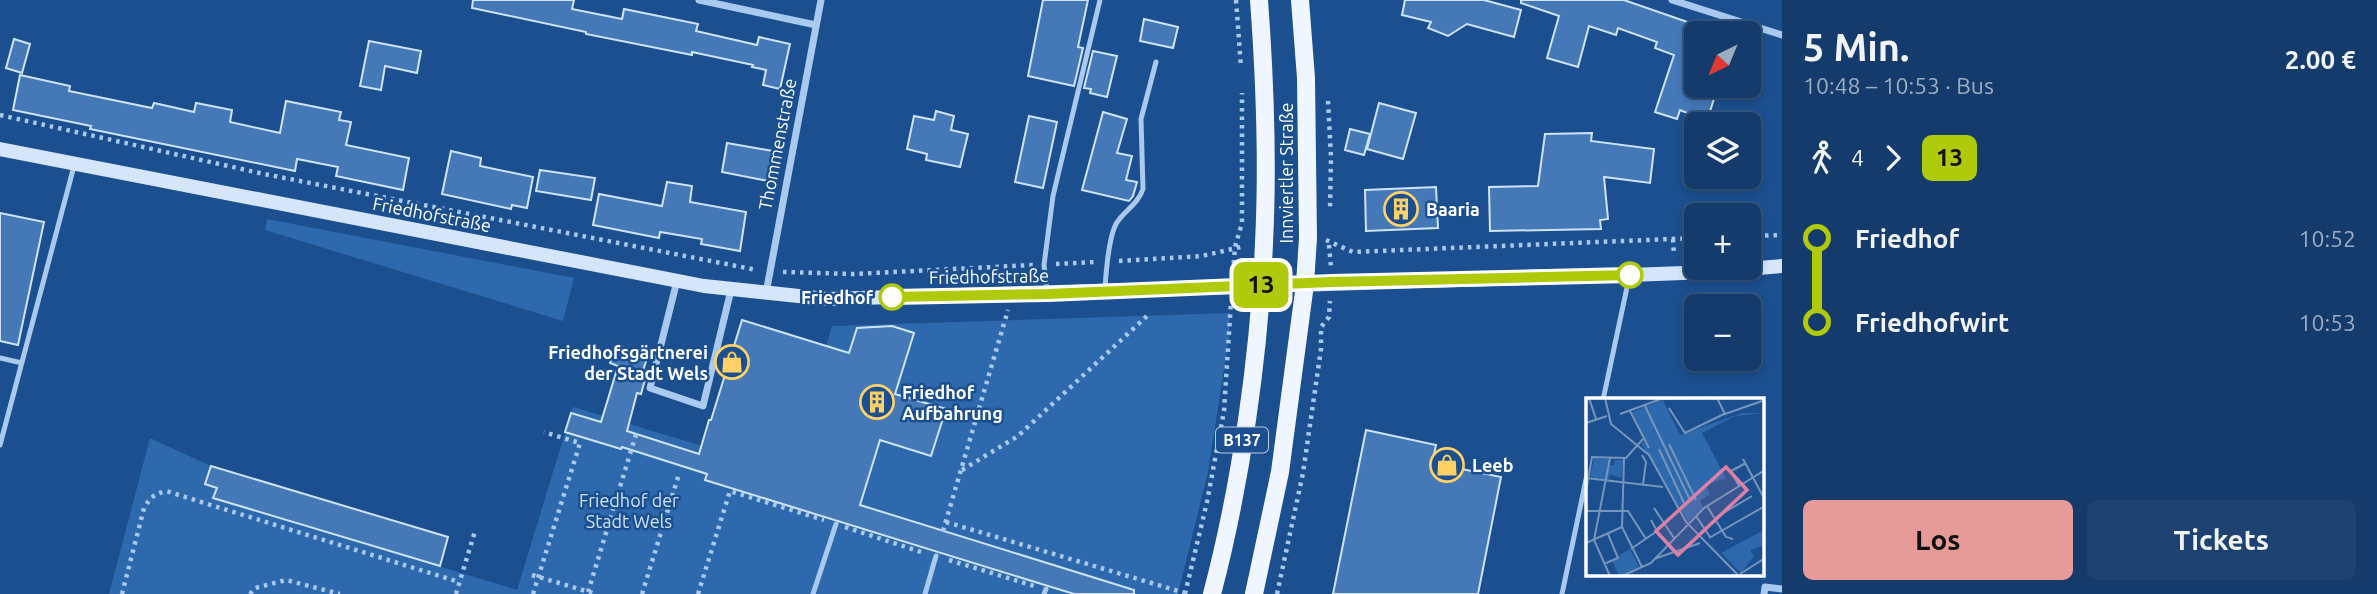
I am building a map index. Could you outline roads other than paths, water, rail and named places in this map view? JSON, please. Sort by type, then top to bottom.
[{"type":"main road","name":"Innviertler Straße","points":[[1212,594],[1237,476],[1256,340],[1264,244],[1265,79],[1259,0]]},
{"type":"main road","name":"Innviertler Straße","points":[[1254,594],[1280,472],[1305,284],[1308,238],[1306,78],[1300,0]]},
{"type":"street","points":[[699,0],[816,25]]},
{"type":"street","name":"Thommenstraße","points":[[766,294],[821,0]]},
{"type":"street","points":[[1672,0],[1782,35]]},
{"type":"street","name":"Friedhofstraße","points":[[0,149],[677,281],[731,290],[827,299],[1630,275],[1782,266]]},
{"type":"street","points":[[677,281],[650,388],[703,406],[731,290]]},
{"type":"street","points":[[1764,594],[1765,587],[1782,589]]},
{"type":"lane","points":[[1048,294],[1044,265],[1053,196],[1100,0]]},
{"type":"lane","points":[[1104,292],[1107,261],[1116,224],[1139,200],[1143,189],[1141,119],[1156,62]]},
{"type":"lane","points":[[0,445],[75,163]]},
{"type":"lane","points":[[1603,398],[1630,275]]},
{"type":"lane","points":[[0,358],[22,363]]},
{"type":"lane","points":[[1562,594],[1586,480]]},
{"type":"lane","points":[[813,594],[836,524]]},
{"type":"lane","points":[[925,594],[936,556]]},
{"type":"place","name":"Baaria","points":[[1401,209]]},
{"type":"place","name":"Friedhof","points":[[892,297]]},
{"type":"place","name":"Friedhofsgärtnerei der Stadt Wels","points":[[732,362]]},
{"type":"place","name":"Friedhof Aufbahrung","points":[[877,402]]},
{"type":"place","name":"Leeb","points":[[1447,465]]},
{"type":"park label","name":"Friedhof der Stadt Wels","points":[[629,510]]}]
